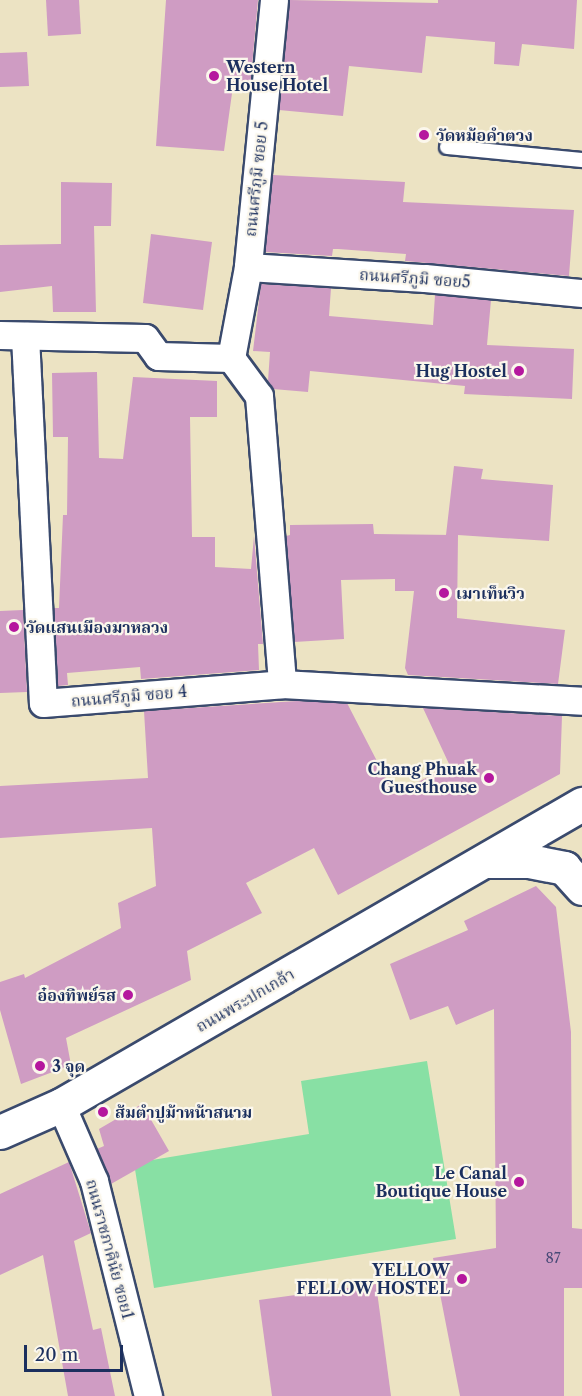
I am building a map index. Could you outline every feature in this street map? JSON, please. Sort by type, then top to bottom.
[{"type":"street","name":"ถนนศรีภูมิ ซอย 5","points":[[231,358],[248,267],[274,0]]},
{"type":"street","name":"ถนนศรีภูมิ ซอย5","points":[[248,267],[425,278],[582,293]]},
{"type":"street","points":[[13,336],[145,338],[158,356],[231,358],[259,396],[282,684]]},
{"type":"street","name":"ถนนศรีภูมิ ซอย 4","points":[[13,336],[43,704],[282,684],[582,701]]},
{"type":"street","name":"ถนนพระปกเกล้า","points":[[0,1132],[60,1105],[487,861],[582,804]]},
{"type":"street","name":"ถนนพระปกเกล้า","points":[[487,861],[529,861],[564,868],[582,888]]},
{"type":"street","name":"ถนนราชภาคินัย ซอย1","points":[[60,1105],[94,1181],[148,1396]]},
{"type":"lane","points":[[447,147],[582,160]]},
{"type":"green space","points":[[427,1061],[456,1239],[154,1288],[134,1163],[309,1134],[301,1081]]},
{"type":"building","points":[[46,0],[79,0],[81,34],[48,36]]},
{"type":"building","points":[[166,0],[258,0],[250,88],[233,86],[224,151],[156,146]]},
{"type":"building","points":[[290,0],[438,3],[438,0],[577,0],[574,49],[522,44],[519,66],[494,64],[495,42],[426,36],[422,73],[349,66],[343,116],[279,110]]},
{"type":"building","points":[[27,52],[29,86],[0,87],[0,53]]},
{"type":"building","points":[[273,175],[405,182],[403,202],[574,210],[569,276],[405,261],[406,254],[338,249],[333,249],[332,256],[265,252]]},
{"type":"building","points":[[61,182],[112,183],[111,226],[94,226],[96,312],[53,312],[52,286],[0,292],[0,245],[61,244]]},
{"type":"building","points":[[151,234],[212,242],[203,310],[143,303]]},
{"type":"building","points":[[261,284],[331,288],[329,316],[433,325],[435,295],[491,300],[487,345],[574,349],[572,399],[464,394],[465,386],[310,371],[308,392],[273,389],[268,381],[270,352],[253,351]]},
{"type":"building","points":[[97,372],[99,458],[123,459],[133,377],[217,381],[217,417],[190,417],[192,537],[215,537],[215,567],[251,569],[254,536],[263,644],[258,644],[259,670],[141,679],[140,667],[67,673],[68,685],[58,686],[54,608],[59,608],[63,515],[67,515],[68,437],[53,437],[52,373]]},
{"type":"building","points":[[454,466],[483,469],[481,479],[553,485],[549,541],[458,535],[457,618],[565,630],[558,684],[408,675],[405,668],[414,591],[395,591],[395,579],[341,580],[344,639],[294,642],[286,536],[290,535],[290,525],[373,524],[374,534],[446,535]]},
{"type":"building","points":[[23,610],[27,692],[0,693],[0,611]]},
{"type":"building","points":[[297,701],[347,703],[394,794],[450,766],[423,708],[562,716],[560,774],[338,895],[314,848],[246,883],[262,913],[187,951],[191,980],[66,1038],[71,1065],[21,1084],[0,1010],[0,982],[24,974],[25,978],[121,928],[118,903],[156,886],[152,828],[0,838],[0,786],[148,778],[144,711]]},
{"type":"building","points":[[536,886],[556,907],[571,1032],[572,1228],[582,1229],[582,1288],[564,1288],[564,1396],[460,1396],[433,1258],[496,1248],[494,1009],[456,1025],[448,1006],[410,1020],[390,964],[468,930],[464,921]]},
{"type":"building","points":[[142,1104],[169,1151],[111,1184],[97,1149],[104,1146],[99,1129]]},
{"type":"building","points":[[69,1162],[91,1233],[74,1241],[93,1330],[101,1328],[115,1396],[68,1396],[43,1255],[0,1275],[0,1194]]},
{"type":"building","points":[[376,1284],[391,1396],[272,1396],[259,1300]]},
{"type":"place","name":"Western House Hotel","points":[[214,76]]},
{"type":"place","name":"วัดหม้อคำตวง","points":[[424,135]]},
{"type":"place","name":"Hug Hostel","points":[[519,371]]},
{"type":"place","name":"เมาเท็นวิว","points":[[444,593]]},
{"type":"place","name":"วัดแสนเมืองมาหลวง","points":[[14,627]]},
{"type":"place","name":"Chang Phuak Guesthouse","points":[[489,778]]},
{"type":"place","name":"อ๋องทิพย์รส","points":[[128,995]]},
{"type":"place","name":"3 จุด","points":[[40,1066]]},
{"type":"place","name":"ส้มตำปูม้าหน้าสนาม","points":[[103,1112]]},
{"type":"place","name":"Le Canal Boutique House","points":[[519,1182]]},
{"type":"place","name":"YELLOW FELLOW HOSTEL","points":[[462,1279]]}]
